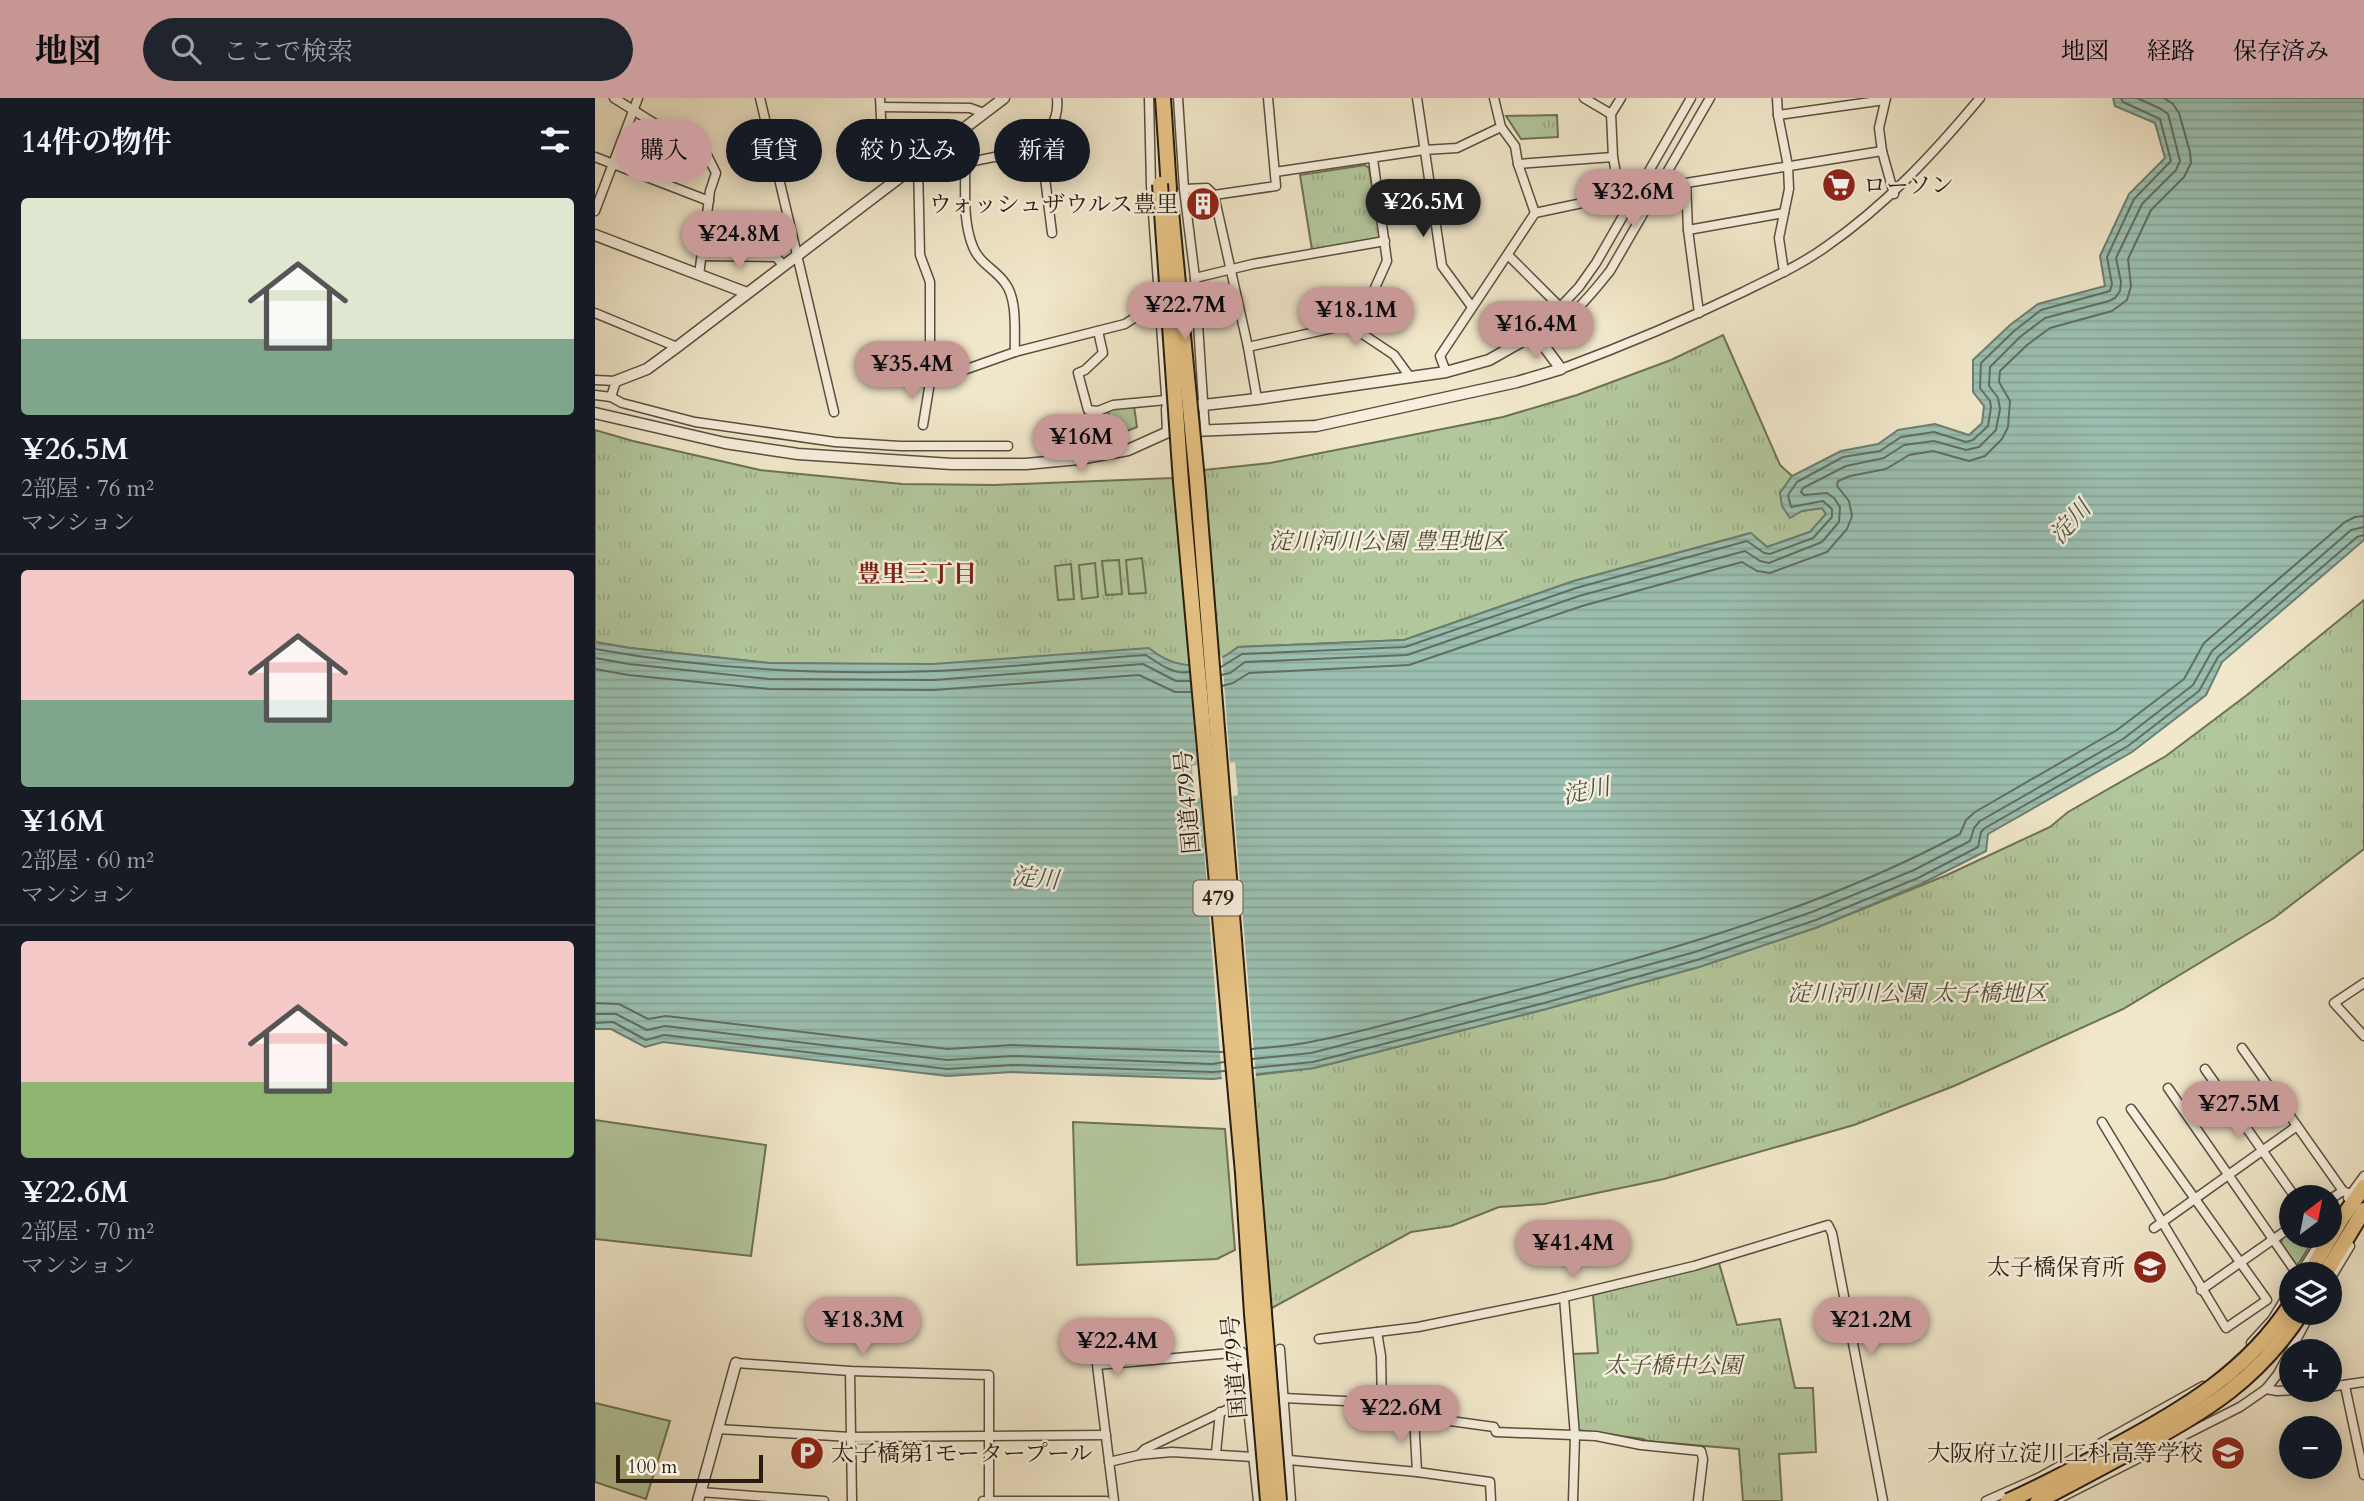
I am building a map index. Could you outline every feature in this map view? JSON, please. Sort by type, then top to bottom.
[{"type":"highway","name":"国道479号","points":[[1151,98],[1171,187],[1279,1501]]},
{"type":"highway","name":"479","points":[[1163,98],[1171,187]]},
{"type":"highway","name":"国道479号","points":[[1171,187],[1181,482],[1241,1159],[1268,1501]]},
{"type":"highway","points":[[2316,1262],[2341,1218],[2364,1188]]},
{"type":"highway","points":[[2332,1262],[2364,1210]]},
{"type":"highway","points":[[2008,1501],[2066,1473],[2198,1398],[2249,1357],[2279,1320]]},
{"type":"highway","points":[[2038,1501],[2196,1416],[2224,1397],[2273,1352],[2293,1325]]},
{"type":"street","points":[[614,98],[673,135],[701,143],[716,173],[709,201],[699,275]]},
{"type":"street","points":[[595,211],[638,98]]},
{"type":"street","points":[[760,98],[834,412]]},
{"type":"street","points":[[976,119],[1004,98]]},
{"type":"street","points":[[1056,119],[1057,98]]},
{"type":"street","points":[[1151,98],[1151,185],[1168,432]]},
{"type":"street","points":[[1178,98],[1171,187],[1195,278],[1205,431]]},
{"type":"street","points":[[1214,195],[1276,186],[1268,98]]},
{"type":"street","points":[[1417,98],[1442,266],[1472,307]]},
{"type":"street","points":[[1494,98],[1501,127],[1515,146],[1518,164],[1535,214]]},
{"type":"street","points":[[1584,98],[1611,114]]},
{"type":"street","points":[[1620,195],[1613,158],[1611,114],[1621,98]]},
{"type":"street","points":[[1535,334],[1543,323],[1561,308],[1596,263],[1691,98]]},
{"type":"street","points":[[1098,331],[1104,353],[1078,373],[1088,410],[1098,411],[1113,405],[1202,404],[1257,399],[1446,372],[1489,360],[1535,334],[1549,330],[1570,316],[1590,297],[1610,271],[1710,98]]},
{"type":"street","points":[[595,413],[713,440],[798,454],[952,464],[1026,464],[1079,459],[1128,450],[1168,432],[1316,426],[1517,382],[1638,341],[1784,272],[1824,248],[1893,194],[1927,160],[1980,98]]},
{"type":"street","points":[[1775,99],[1789,166],[1789,189],[1779,238],[1784,272]]},
{"type":"street","points":[[1777,115],[1885,99],[1879,128],[1893,194]]},
{"type":"street","points":[[881,103],[970,108],[984,113]]},
{"type":"street","points":[[1275,172],[1424,150],[1457,148],[1501,127]]},
{"type":"street","points":[[1699,313],[1688,230],[1686,183],[1882,151]]},
{"type":"street","points":[[595,157],[709,201]]},
{"type":"street","points":[[1518,164],[1613,158]]},
{"type":"street","points":[[1373,159],[1387,261],[1358,326],[1361,333],[1394,355],[1410,377]]},
{"type":"street","points":[[595,380],[616,381],[647,369],[894,182]]},
{"type":"street","points":[[919,182],[921,255],[930,282],[930,382],[923,425]]},
{"type":"street","points":[[965,182],[965,218],[974,250],[985,265],[1006,284],[1010,292],[1015,352]]},
{"type":"street","points":[[1045,182],[1052,233]]},
{"type":"street","points":[[1171,187],[1207,188],[1214,195],[1257,399]]},
{"type":"street","points":[[1446,372],[1440,356],[1535,214],[1620,195],[1645,210]]},
{"type":"street","points":[[1688,230],[1784,213]]},
{"type":"street","points":[[595,235],[747,293]]},
{"type":"street","points":[[1195,278],[1385,241]]},
{"type":"street","points":[[703,256],[776,257],[784,266]]},
{"type":"street","points":[[1509,256],[1561,308]]},
{"type":"street","points":[[930,382],[1015,352],[1125,324],[1160,301]]},
{"type":"street","points":[[595,313],[677,347]]},
{"type":"street","points":[[1248,347],[1360,322]]},
{"type":"street","points":[[1535,334],[1561,369]]},
{"type":"street","points":[[611,397],[616,381]]},
{"type":"street","points":[[595,395],[611,397],[622,403],[695,422],[835,442],[900,446],[1008,446]]},
{"type":"street","points":[[2364,983],[2334,1003],[2364,1036]]},
{"type":"street","points":[[2242,1048],[2346,1193]]},
{"type":"street","points":[[2205,1069],[2287,1185]]},
{"type":"street","points":[[2168,1088],[2227,1176],[2291,1262]]},
{"type":"street","points":[[2102,1122],[2226,1328],[2267,1300],[2131,1109]]},
{"type":"street","points":[[2154,1228],[2297,1126]]},
{"type":"street","points":[[2342,1201],[2346,1193],[2364,1176]]},
{"type":"street","points":[[2342,1195],[2346,1193]]},
{"type":"street","points":[[2341,1262],[2364,1223]]},
{"type":"street","points":[[1319,1339],[1418,1327],[1564,1297],[1694,1266],[1828,1225],[1832,1233],[1883,1501]]},
{"type":"street","points":[[2201,1290],[2279,1235]]},
{"type":"street","points":[[2304,1262],[2315,1248]]},
{"type":"street","points":[[1564,1297],[1575,1436],[1573,1501]]},
{"type":"street","points":[[1986,1501],[2040,1477],[2207,1384],[2233,1364],[2279,1308]]},
{"type":"street","points":[[2053,1501],[2229,1412],[2266,1389],[2278,1374],[2304,1325]]},
{"type":"street","points":[[1377,1332],[1381,1356],[1382,1408]]},
{"type":"street","points":[[1280,1349],[1291,1501]]},
{"type":"street","points":[[1114,1501],[1097,1365],[1242,1352],[1258,1501]]},
{"type":"street","points":[[824,1501],[699,1497],[736,1363],[850,1371],[989,1375],[989,1501]]},
{"type":"street","points":[[850,1371],[852,1501]]},
{"type":"street","points":[[2342,1386],[2364,1382]]},
{"type":"street","points":[[2345,1386],[2364,1475]]},
{"type":"street","points":[[2266,1389],[2279,1391]]},
{"type":"street","points":[[1284,1398],[1345,1401],[1414,1416],[1493,1427],[1496,1432],[1596,1436],[1641,1445],[1701,1451],[1703,1459],[1698,1501]]},
{"type":"street","points":[[1139,1455],[1145,1449],[1247,1400]]},
{"type":"street","points":[[1216,1453],[1220,1412]]},
{"type":"street","points":[[1414,1416],[1417,1472]]},
{"type":"street","points":[[718,1429],[851,1437],[1105,1435]]},
{"type":"street","points":[[1109,1462],[1139,1455],[1172,1452],[1253,1457]]},
{"type":"street","points":[[1289,1460],[1490,1482],[1491,1501]]},
{"type":"street","points":[[2040,1477],[2044,1501]]},
{"type":"street","points":[[983,1501],[1106,1501]]},
{"type":"green space","points":[[1557,115],[1558,137],[1521,139],[1506,116]]},
{"type":"green space","points":[[1365,165],[1369,168],[1380,236],[1377,240],[1312,250],[1300,175]]},
{"type":"green space","name":"淀川河川公園 豊里地区","points":[[1723,335],[1780,465],[1792,476],[1780,493],[1802,511],[1822,508],[1826,514],[1810,532],[1767,547],[1750,533],[1574,581],[1404,640],[1238,647],[1223,659],[1174,668],[769,663],[595,642],[595,430],[760,470],[902,484],[995,485],[1173,478],[1204,470],[1270,463],[1503,417],[1577,395],[1671,360]]},
{"type":"green space","points":[[1134,406],[1137,427],[1117,435],[1107,410]]},
{"type":"green space","points":[[1142,558],[1146,593],[1129,594],[1126,560]]},
{"type":"green space","points":[[1119,560],[1122,594],[1106,595],[1102,561]]},
{"type":"green space","points":[[1095,563],[1098,597],[1082,599],[1079,565]]},
{"type":"green space","points":[[1071,564],[1074,599],[1058,600],[1055,566]]},
{"type":"green space","name":"淀川河川公園 太子橋地区","points":[[2364,600],[2364,849],[2274,918],[2123,1009],[1954,1086],[1854,1125],[1664,1179],[1544,1204],[1499,1207],[1451,1226],[1411,1232],[1259,1315],[1240,1077],[1314,1068],[1699,967],[1818,927],[1947,875],[2050,827],[2068,812],[2166,756],[2247,695]]},
{"type":"green space","points":[[595,1120],[766,1145],[751,1256],[595,1239]]},
{"type":"green space","points":[[1073,1122],[1225,1129],[1235,1250],[1217,1259],[1077,1265]]},
{"type":"green space","points":[[2284,1248],[2308,1248],[2300,1262],[2294,1262]]},
{"type":"green space","name":"太子橋中公園","points":[[1719,1263],[1737,1325],[1780,1319],[1795,1388],[1813,1388],[1816,1452],[1779,1454],[1782,1501],[1743,1501],[1739,1449],[1647,1441],[1577,1430],[1572,1354],[1598,1353],[1593,1295]]},
{"type":"green space","points":[[595,1403],[670,1421],[646,1499],[595,1482]]},
{"type":"water","name":"淀川","points":[[2113,98],[2364,98],[2364,540],[2222,662],[2206,695],[2132,752],[1988,834],[1986,851],[1921,884],[1818,927],[1699,967],[1314,1068],[1213,1079],[1012,1072],[947,1076],[663,1042],[645,1047],[611,1029],[595,1029],[595,642],[769,663],[933,664],[1149,648],[1171,661],[1205,664],[1238,647],[1404,640],[1574,581],[1751,533],[1767,547],[1810,532],[1826,514],[1822,508],[1802,511],[1790,518],[1782,506],[1780,493],[1792,476],[1841,451],[1878,444],[1898,430],[1935,424],[1969,435],[1982,423],[1984,406],[1973,392],[1973,360],[2010,325],[2038,304],[2105,286],[2100,256],[2129,194],[2165,158],[2155,123],[2115,106]]},
{"type":"pier","points":[[1222,656],[1230,763],[1235,762],[1238,795],[1233,796],[1256,1078],[1217,1083],[1222,1081],[1200,798],[1194,798],[1192,766],[1197,765],[1189,662]]},
{"type":"place","name":"ローソン","points":[[1839,185]]},
{"type":"place","name":"ウォッシュザウルス豊里","points":[[1203,204]]},
{"type":"place","name":"太子橋保育所","points":[[2150,1267]]},
{"type":"place","name":"太子橋第1モータープール","points":[[807,1453]]},
{"type":"place","name":"大阪府立淀川工科高等学校","points":[[2228,1453]]},
{"type":"district","name":"豊里三丁目","points":[[917,574]]}]
